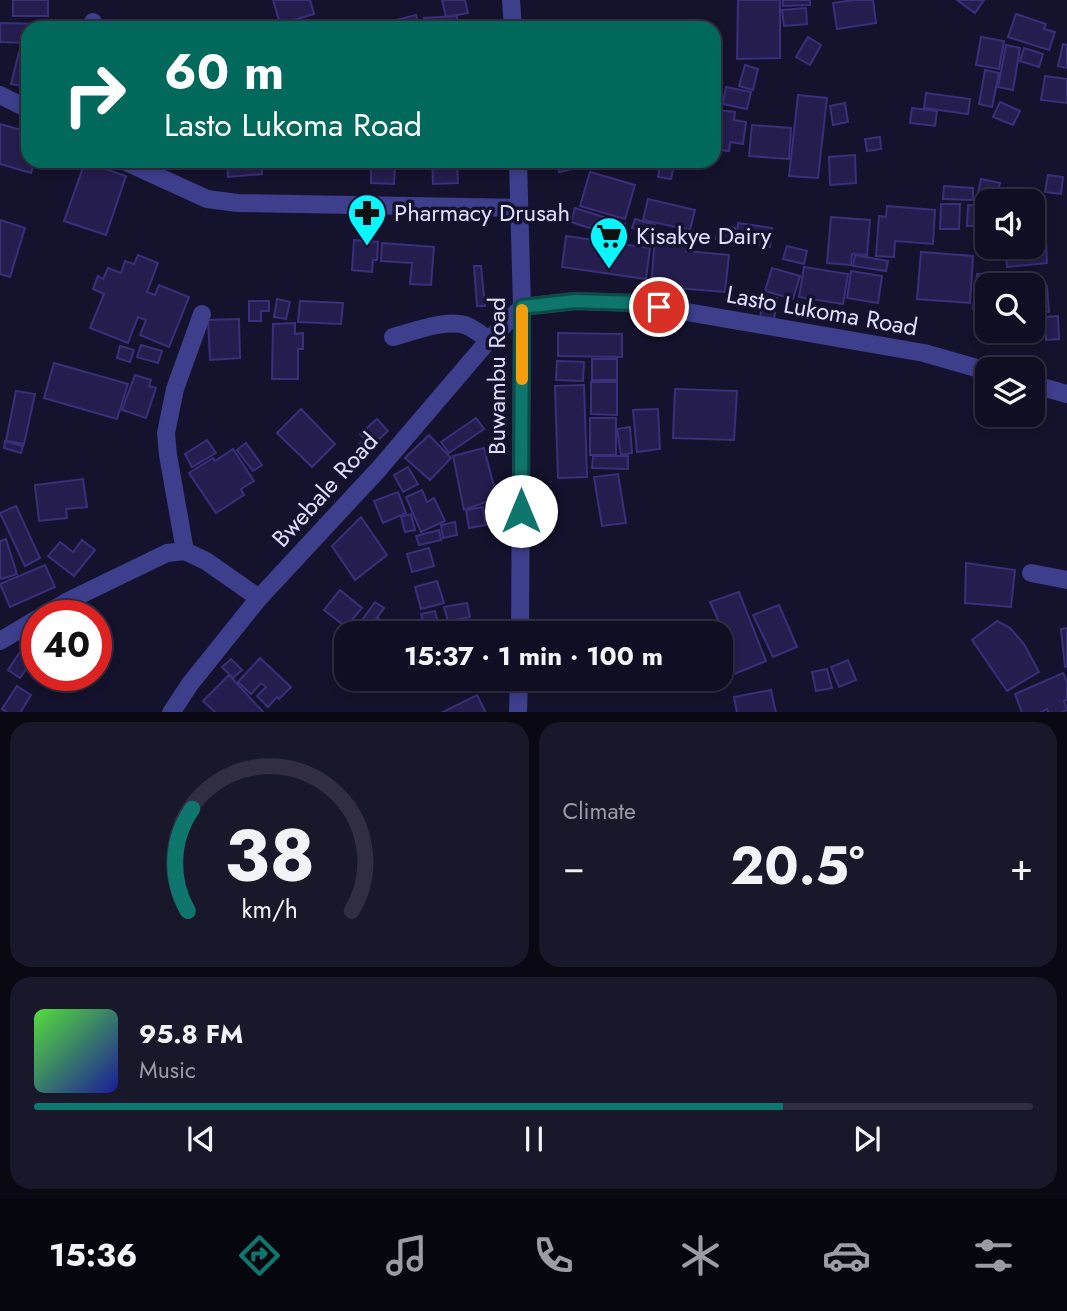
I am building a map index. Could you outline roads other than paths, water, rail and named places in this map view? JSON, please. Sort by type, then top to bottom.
[{"type":"street","points":[[511,0],[512,21]]},
{"type":"street","points":[[0,95],[21,106]]},
{"type":"street","points":[[139,168],[206,199],[238,204],[519,208]]},
{"type":"street","name":"Buwambu Road","points":[[518,168],[522,307],[520,621]]},
{"type":"street","name":"Lasto Lukoma Road","points":[[522,307],[575,301],[635,303],[924,353],[975,368]]},
{"type":"street","name":"Bwebale Road","points":[[171,712],[259,598],[378,470],[489,340],[522,307]]},
{"type":"street","points":[[184,551],[166,433],[176,389],[202,314]]},
{"type":"street","points":[[393,337],[448,324],[464,325],[489,340]]},
{"type":"street","points":[[1045,388],[1067,394]]},
{"type":"street","points":[[70,600],[167,553],[184,551],[206,561],[259,598]]},
{"type":"street","points":[[1031,573],[1067,580]]},
{"type":"street","points":[[0,641],[21,629]]},
{"type":"street","points":[[518,712],[519,691]]},
{"type":"place","name":"Pharmacy Drusah","points":[[367,247]]},
{"type":"place","name":"Kisakye Dairy","points":[[609,270]]}]
